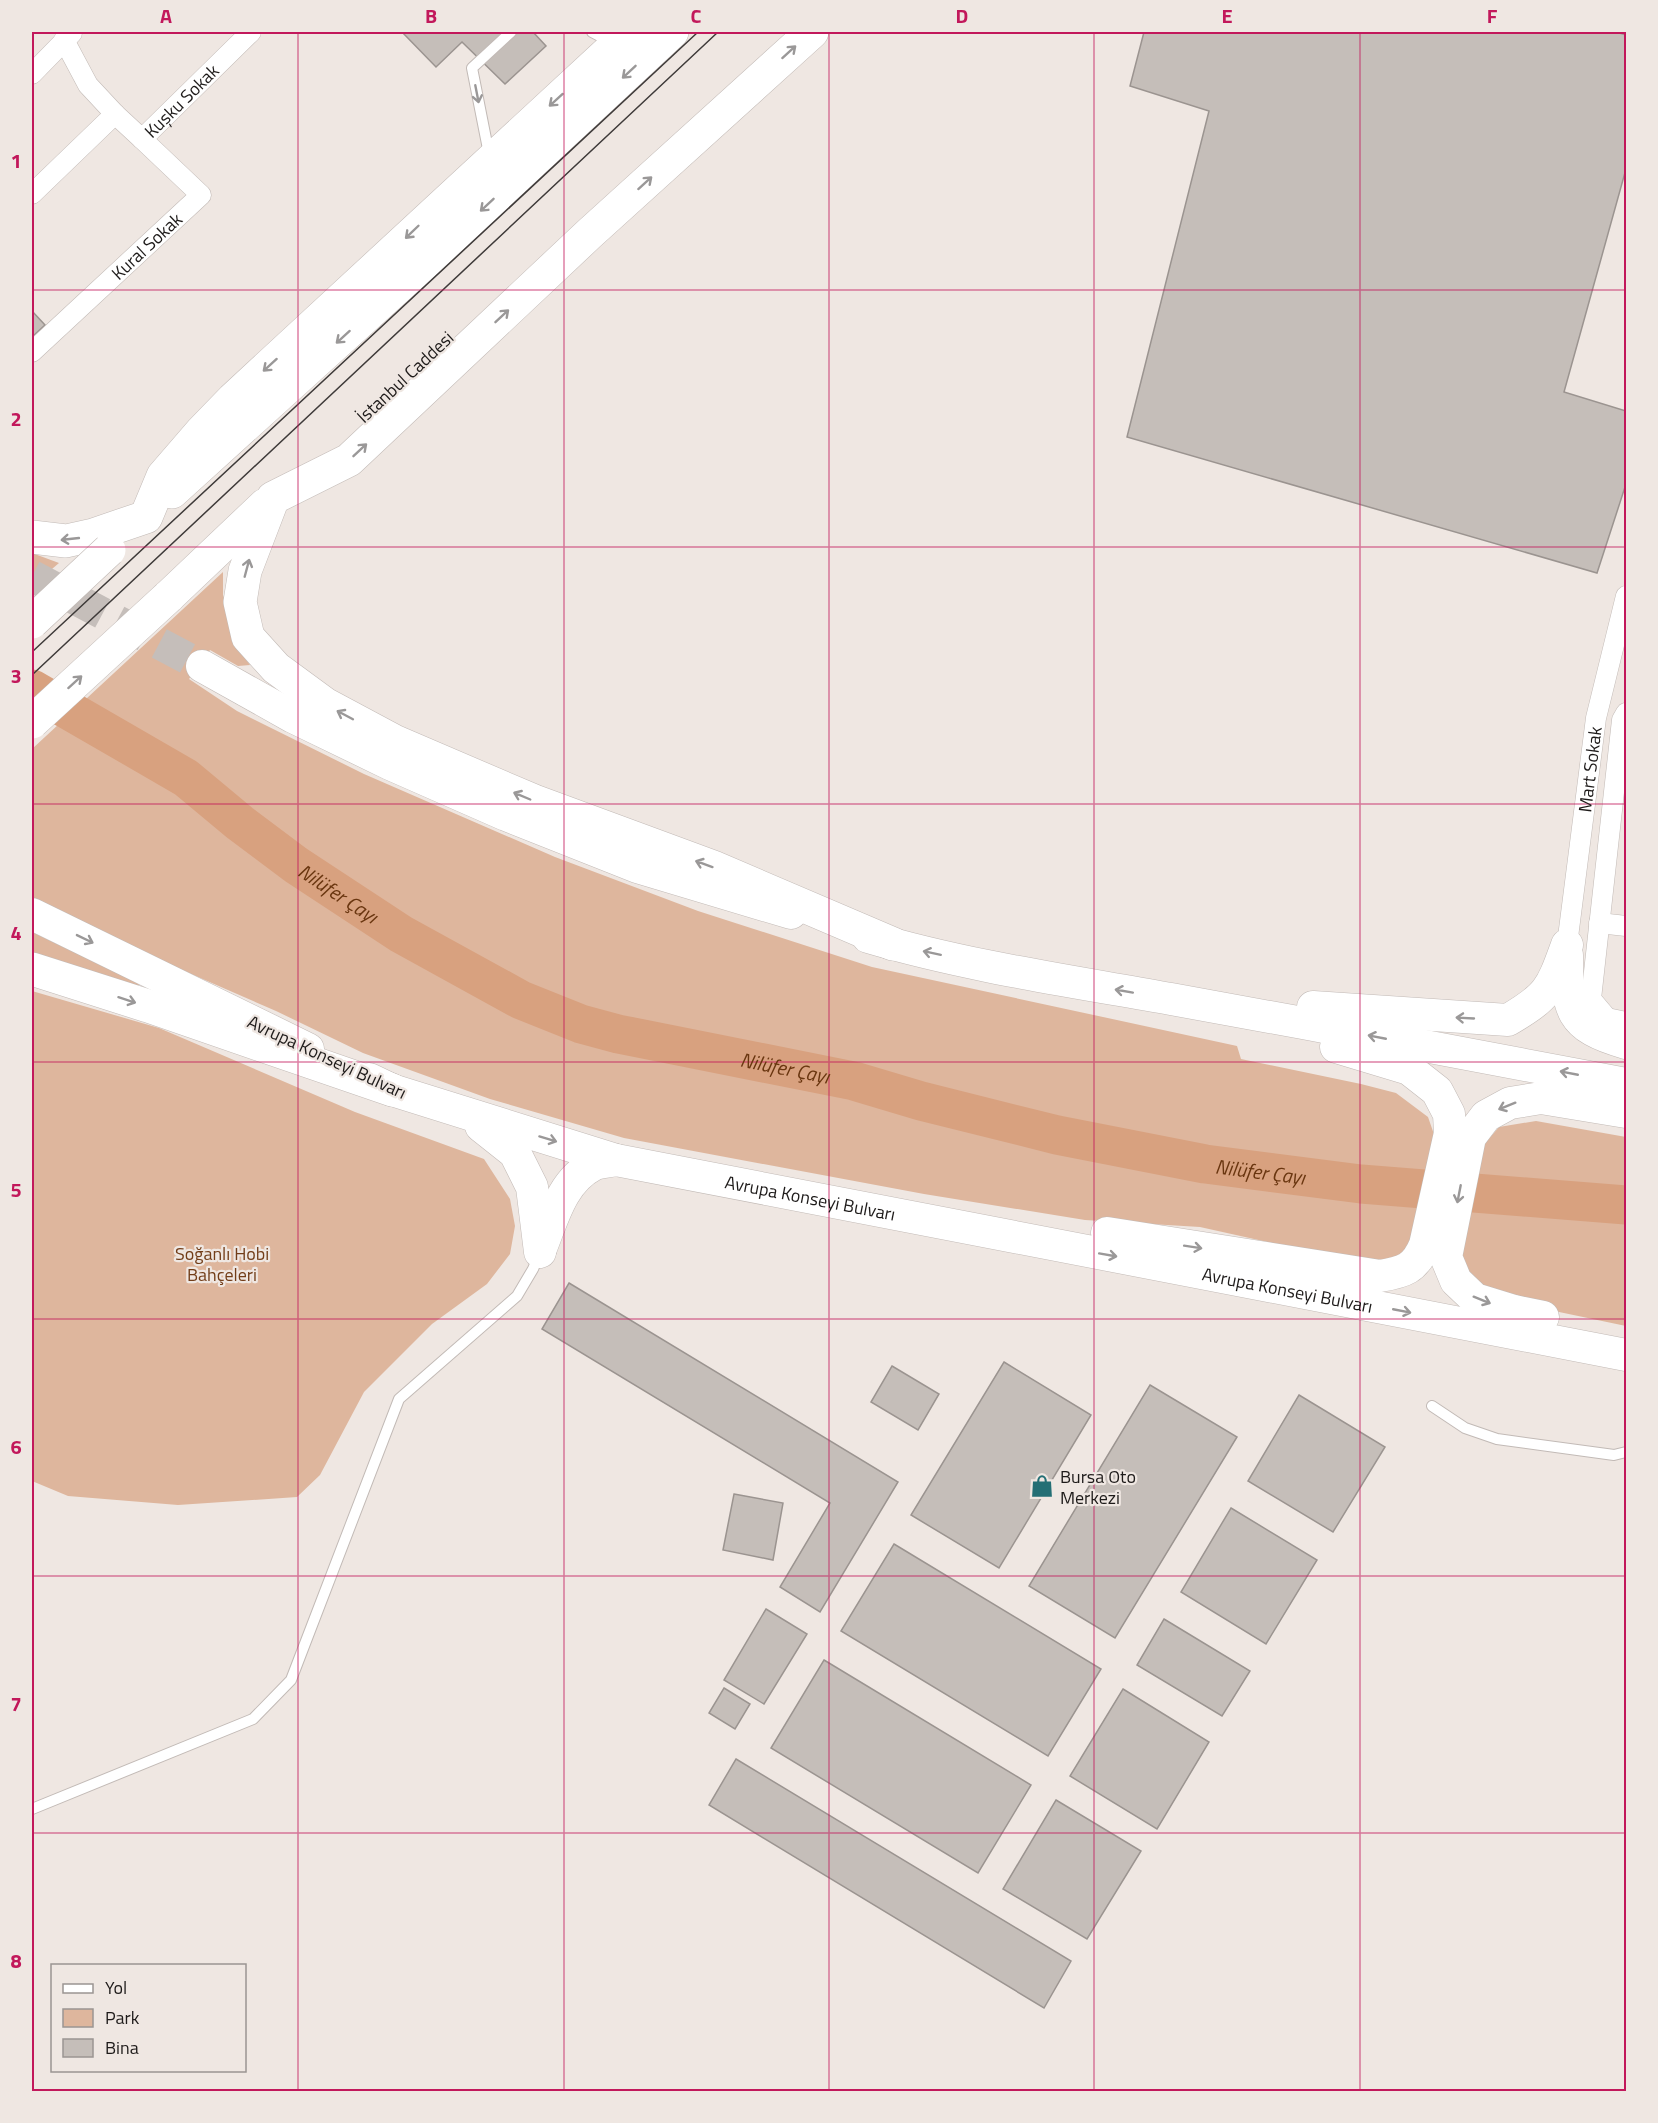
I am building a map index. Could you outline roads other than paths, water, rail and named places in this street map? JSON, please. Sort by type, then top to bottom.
[{"type":"highway","points":[[32,622],[410,277],[672,32]]},
{"type":"highway","name":"İstanbul Caddesi","points":[[32,722],[778,32]]},
{"type":"highway","points":[[813,32],[589,234],[349,460],[273,498],[245,571],[240,602],[248,637],[276,668],[325,704],[396,742],[534,801],[714,867],[893,944]]},
{"type":"highway","points":[[32,537],[66,541],[93,535],[146,517],[163,476],[201,432],[233,399],[490,159],[612,36]]},
{"type":"highway","points":[[32,969],[148,1006],[392,1090]]},
{"type":"main road","points":[[202,666],[293,717],[390,764],[506,815],[637,867],[893,944],[1046,978],[1171,999],[1626,1084]]},
{"type":"main road","name":"Avrupa Konseyi Bulvarı","points":[[32,914],[392,1090],[616,1160],[1626,1354]]},
{"type":"main road","points":[[1567,945],[1567,991],[1572,1013],[1589,1014],[1626,1043]]},
{"type":"main road","points":[[1508,1020],[1533,1005],[1546,993],[1555,978],[1567,945]]},
{"type":"main road","points":[[1171,999],[1508,1020],[1539,1015],[1559,1017],[1589,1014]]},
{"type":"main road","points":[[1171,999],[1409,1069],[1437,1091],[1460,1135],[1436,1251],[1456,1281],[1475,1299],[1514,1311],[1626,1335]]},
{"type":"main road","points":[[1460,1135],[1486,1116],[1510,1103],[1541,1098],[1626,1112]]},
{"type":"main road","points":[[466,1114],[515,1154],[532,1187],[540,1252]]},
{"type":"main road","points":[[540,1252],[557,1208],[573,1180],[594,1164],[616,1160]]},
{"type":"main road","points":[[864,1209],[987,1215],[1380,1276],[1402,1272],[1436,1251]]},
{"type":"street","name":"Kuşku Sokak","points":[[32,194],[115,114],[142,139],[251,32]]},
{"type":"street","points":[[32,74],[68,36],[88,85],[115,114]]},
{"type":"street","name":"Kural Sokak","points":[[32,352],[201,195],[142,139]]},
{"type":"street","name":"Mart Sokak","points":[[1567,945],[1596,718],[1626,596]]},
{"type":"street","points":[[1596,718],[1625,718]]},
{"type":"street","name":"Mart Sokak","points":[[1589,1014],[1599,923],[1619,819],[1625,718]]},
{"type":"street","points":[[1599,923],[1626,926]]},
{"type":"street","points":[[1589,1014],[1626,1022]]},
{"type":"lane","points":[[490,159],[472,68],[511,32]]},
{"type":"lane","points":[[32,1809],[253,1719],[291,1680],[399,1399],[517,1296],[540,1252]]},
{"type":"lane","points":[[1432,1406],[1465,1428],[1497,1439],[1614,1455],[1626,1452]]},
{"type":"waterway","name":"Nilüfer Çayı","points":[[32,689],[186,778],[296,865],[401,934],[521,1000],[581,1024],[618,1034],[854,1081],[921,1101],[1057,1135],[1205,1164],[1361,1184],[1626,1205]]},
{"type":"tunnel","points":[[32,576],[202,666]]},
{"type":"tram line","points":[[32,652],[698,32]]},
{"type":"tram line","points":[[32,675],[718,32]]},
{"type":"place","name":"Bursa Oto Merkezi","points":[[1042,1486]]},
{"type":"park label","name":"Soğanlı Hobi Bahçeleri","points":[[222,1263]]}]
